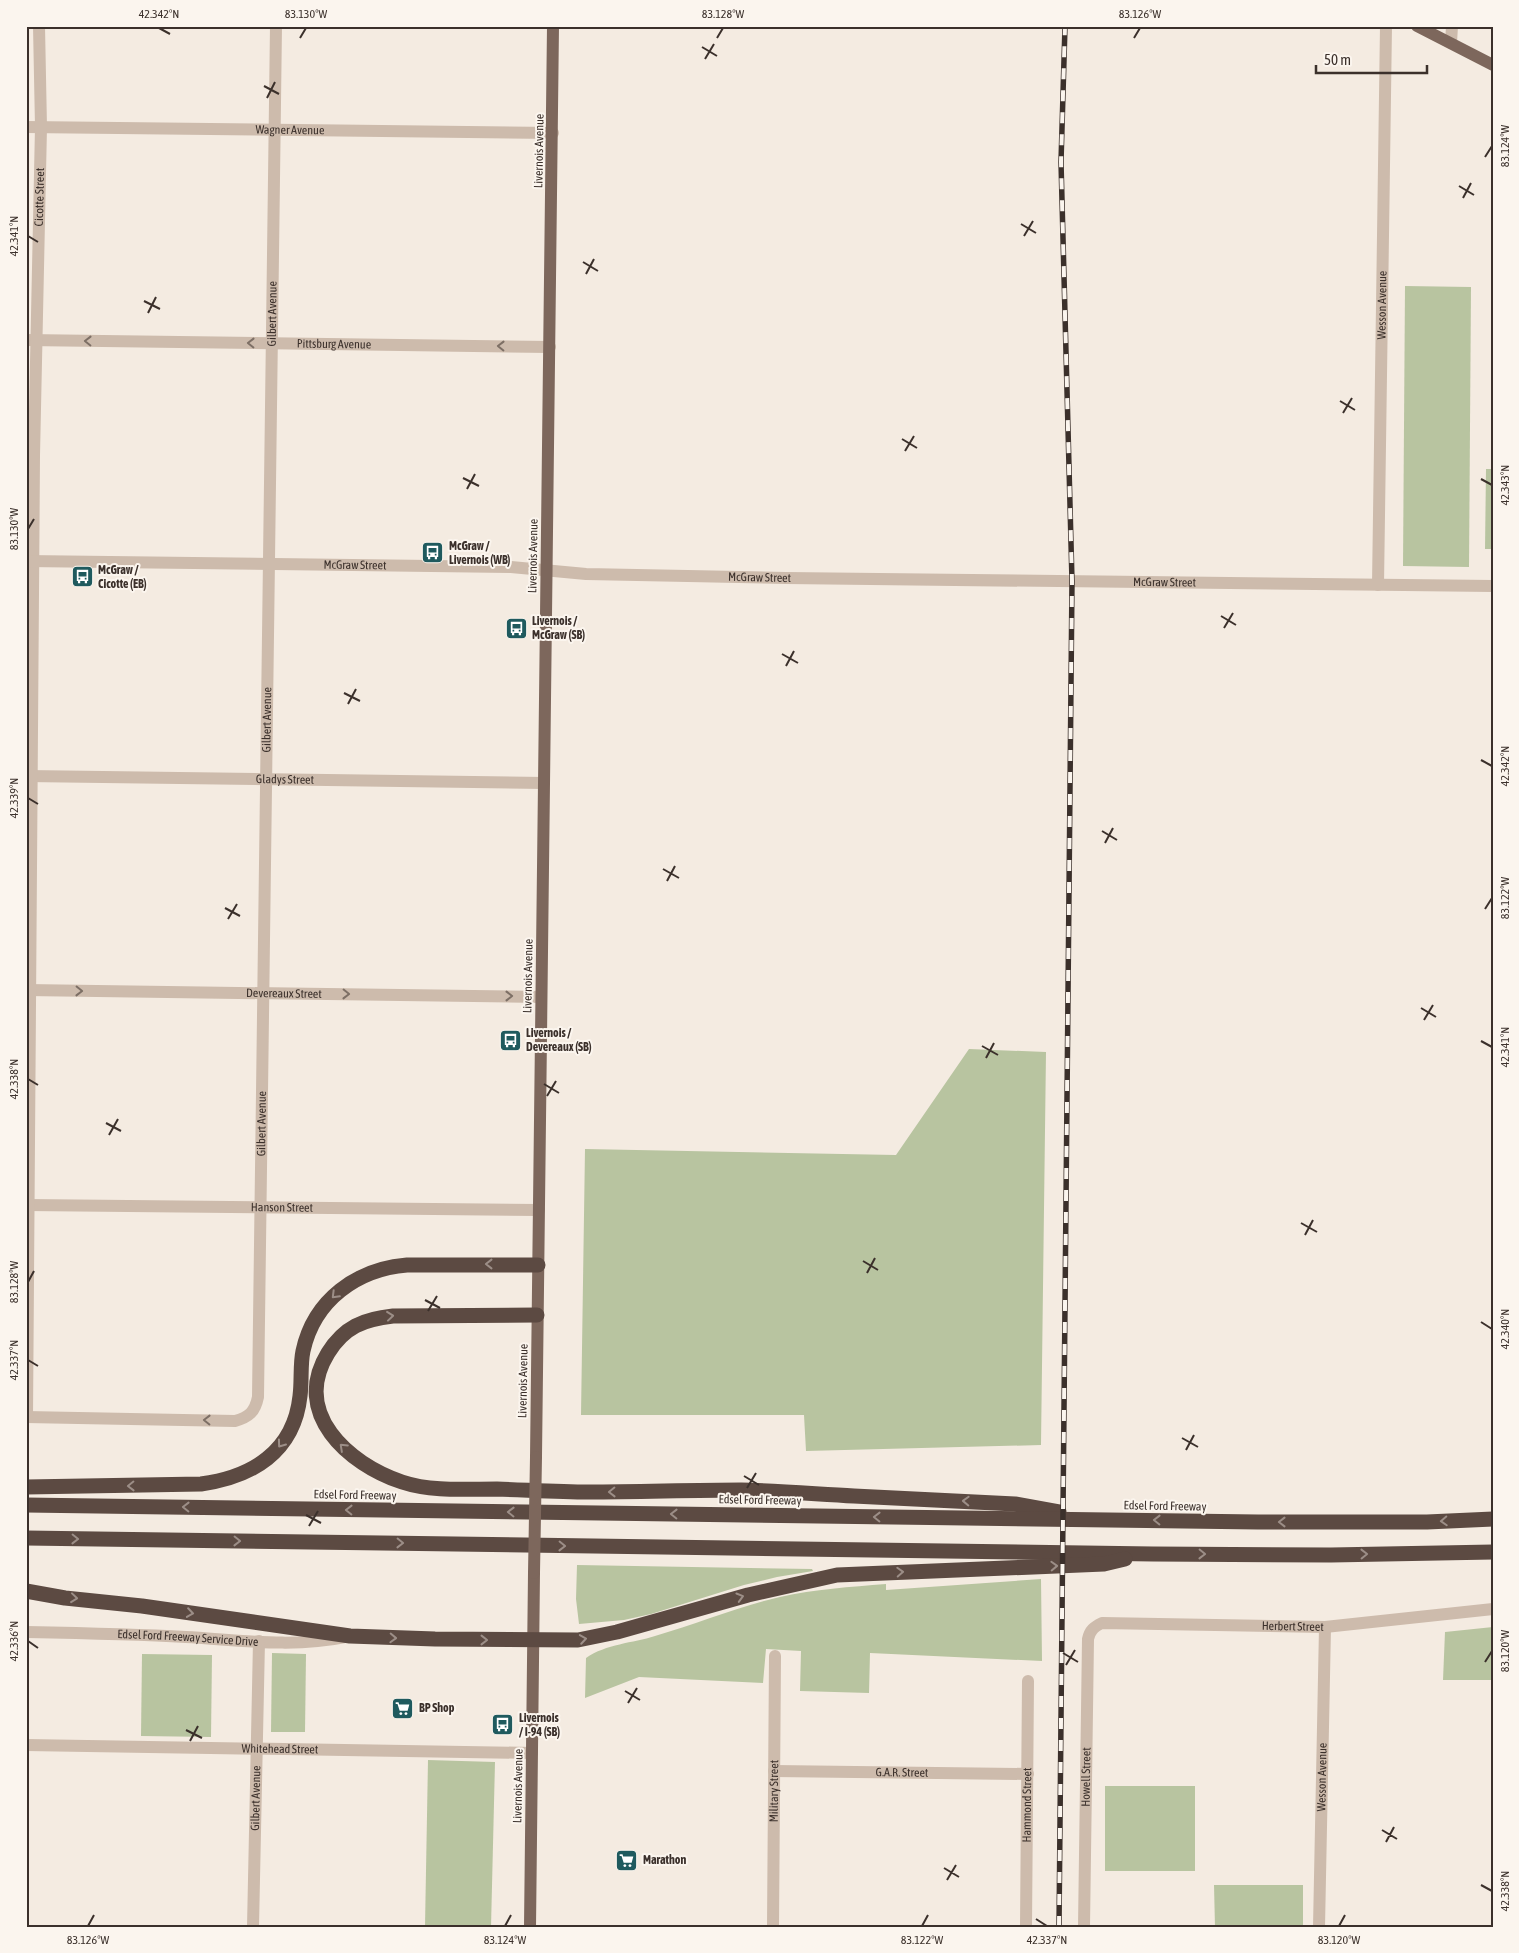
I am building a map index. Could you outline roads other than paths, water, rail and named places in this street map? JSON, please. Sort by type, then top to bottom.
[{"type":"highway","points":[[26,1487],[201,1484],[220,1482],[250,1471],[273,1454],[292,1426],[300,1397],[303,1352],[308,1335],[326,1304],[351,1282],[380,1269],[406,1265],[538,1265]]},
{"type":"highway","points":[[537,1316],[393,1316],[374,1318],[353,1326],[330,1350],[319,1372],[316,1394],[318,1408],[326,1428],[339,1444],[358,1461],[380,1474],[418,1486],[587,1492],[742,1490],[1015,1504],[1101,1519]]},
{"type":"highway","name":"Edsel Ford Freeway","points":[[26,1505],[1370,1523],[1493,1519]]},
{"type":"highway","points":[[26,1538],[1153,1554],[1331,1555],[1493,1552]]},
{"type":"highway","points":[[26,1591],[65,1598],[142,1606],[350,1636],[534,1641],[578,1640],[617,1632],[748,1595],[837,1575],[1104,1564],[1153,1554]]},
{"type":"main road","name":"Livernois Avenue","points":[[530,1927],[553,26]]},
{"type":"main road","points":[[1417,26],[1493,65]]},
{"type":"street","name":"Cicotte Street","points":[[27,1417],[30,561],[32,340],[41,127],[39,26]]},
{"type":"street","name":"Gilbert Avenue","points":[[27,1417],[234,1421],[249,1417],[253,1412],[258,1397],[262,1208],[268,563],[276,26]]},
{"type":"street","name":"Wesson Avenue","points":[[1378,585],[1386,26]]},
{"type":"street","points":[[1451,43],[1452,26]]},
{"type":"street","name":"Wagner Avenue","points":[[26,127],[553,133]]},
{"type":"street","name":"Pittsburg Avenue","points":[[32,340],[550,347]]},
{"type":"street","name":"McGraw Street","points":[[30,561],[511,566],[586,574],[786,578],[1493,586]]},
{"type":"street","name":"Gladys Street","points":[[29,776],[544,783]]},
{"type":"street","name":"Devereaux Street","points":[[28,990],[541,997]]},
{"type":"street","name":"Hanson Street","points":[[27,1205],[539,1210]]},
{"type":"street","name":"Herbert Street","points":[[1093,1628],[1102,1623],[1325,1627],[1493,1609]]},
{"type":"street","name":"Wesson Avenue","points":[[1319,1927],[1325,1627]]},
{"type":"street","name":"Howell Street","points":[[1084,1927],[1088,1639],[1089,1632],[1093,1628]]},
{"type":"street","name":"Edsel Ford Freeway Service Drive","points":[[26,1632],[323,1642],[350,1636]]},
{"type":"street","name":"Gilbert Avenue","points":[[253,1927],[259,1641]]},
{"type":"street","name":"Military Street","points":[[772,1927],[775,1656]]},
{"type":"street","name":"Hammond Street","points":[[1026,1927],[1028,1681]]},
{"type":"street","name":"Whitehead Street","points":[[26,1745],[532,1753]]},
{"type":"street","name":"G.A.R. Street","points":[[774,1771],[1028,1774]]},
{"type":"railway","points":[[1059,1927],[1072,581],[1061,162],[1065,26]]},
{"type":"place","name":"McGraw / Livernois (WB)","points":[[433,553]]},
{"type":"place","name":"McGraw / Cicotte (EB)","points":[[82,577]]},
{"type":"place","name":"Livernois / McGraw (SB)","points":[[516,628]]},
{"type":"place","name":"Livernois / Devereaux (SB)","points":[[510,1040]]},
{"type":"place","name":"BP Shop","points":[[403,1708]]},
{"type":"place","name":"Livernois / I-94 (SB)","points":[[503,1725]]},
{"type":"place","name":"Marathon","points":[[627,1860]]}]
